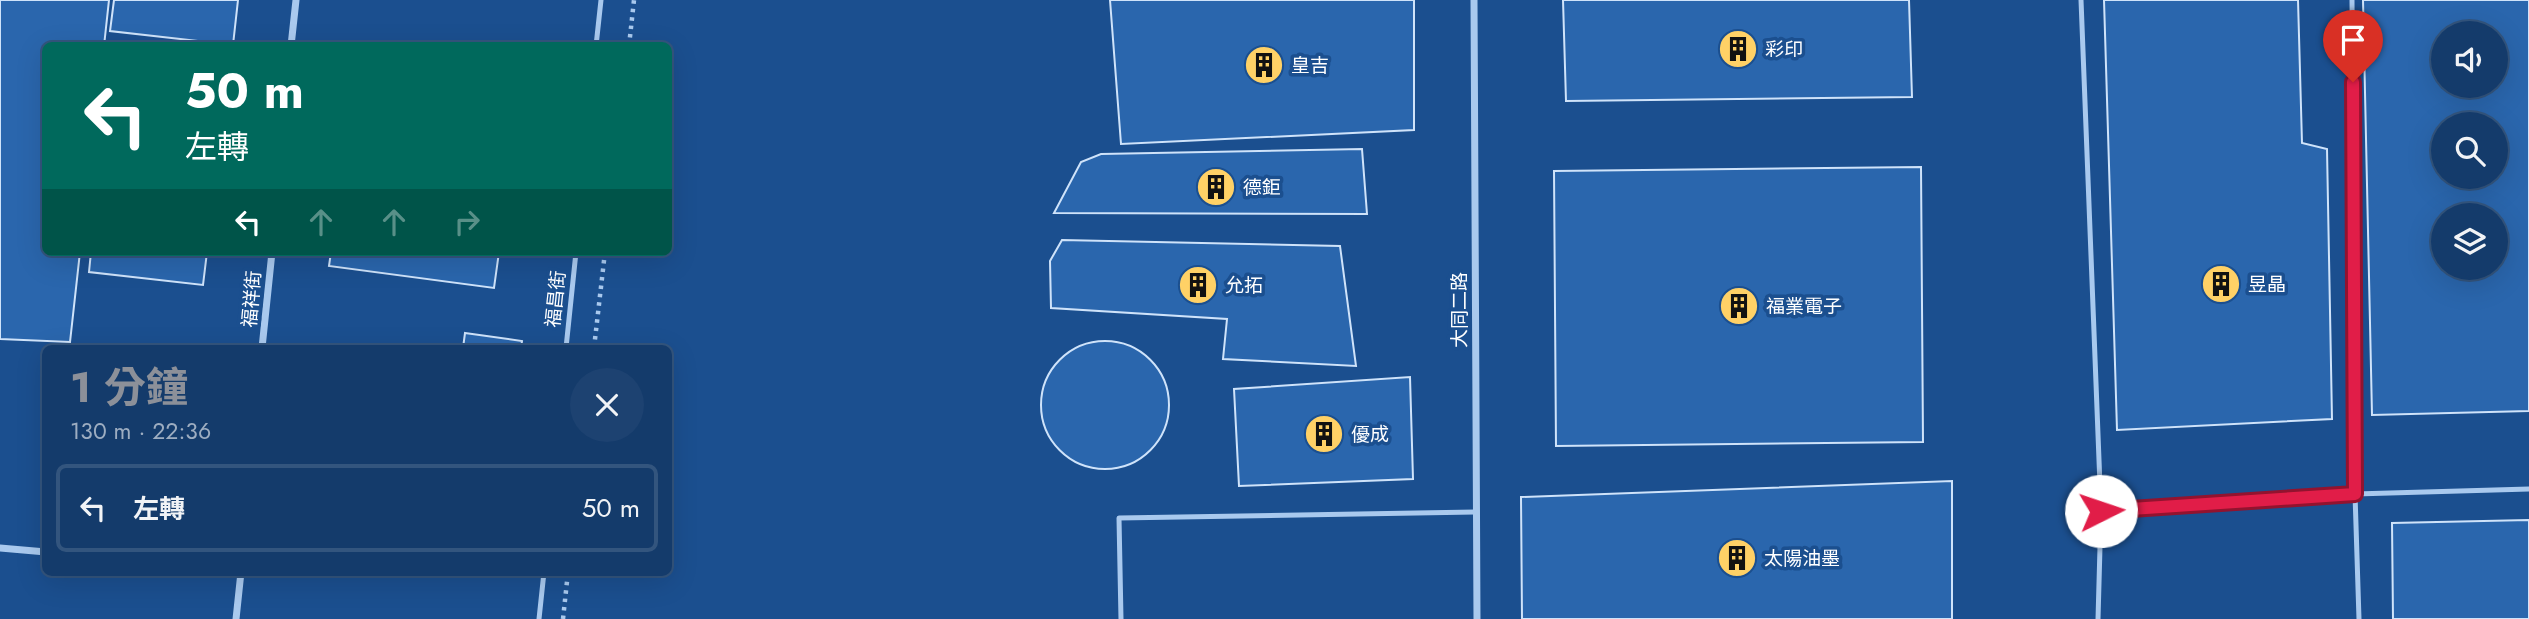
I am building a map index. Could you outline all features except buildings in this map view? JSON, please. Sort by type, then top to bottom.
[{"type":"street","points":[[291,42],[296,0]]},
{"type":"street","name":"大同二路","points":[[1474,0],[1477,619]]},
{"type":"street","name":"福祥街","points":[[262,345],[272,256]]},
{"type":"street","points":[[0,548],[42,552]]},
{"type":"street","points":[[236,619],[241,576]]},
{"type":"lane","points":[[596,42],[601,0]]},
{"type":"lane","points":[[2081,0],[2101,511],[2098,619]]},
{"type":"lane","points":[[2352,0],[2358,619]]},
{"type":"lane","name":"福昌街","points":[[566,345],[576,256]]},
{"type":"lane","points":[[2101,511],[2355,494],[2529,489]]},
{"type":"lane","points":[[1121,619],[1119,518],[1475,512]]},
{"type":"lane","points":[[539,619],[544,576]]},
{"type":"path","points":[[629,42],[634,0]]},
{"type":"path","points":[[594,345],[605,256]]},
{"type":"path","points":[[563,619],[568,576]]},
{"type":"place","name":"彩印","points":[[1738,49]]},
{"type":"place","name":"皇吉","points":[[1264,65]]},
{"type":"place","name":"德鉅","points":[[1216,187]]},
{"type":"place","name":"昱晶","points":[[2221,284]]},
{"type":"place","name":"允拓","points":[[1198,285]]},
{"type":"place","name":"福業電子","points":[[1739,306]]},
{"type":"place","name":"優成","points":[[1324,434]]},
{"type":"place","name":"太陽油墨","points":[[1737,558]]},
{"type":"route","points":[[2101,511],[2355,494],[2353,82]]}]
